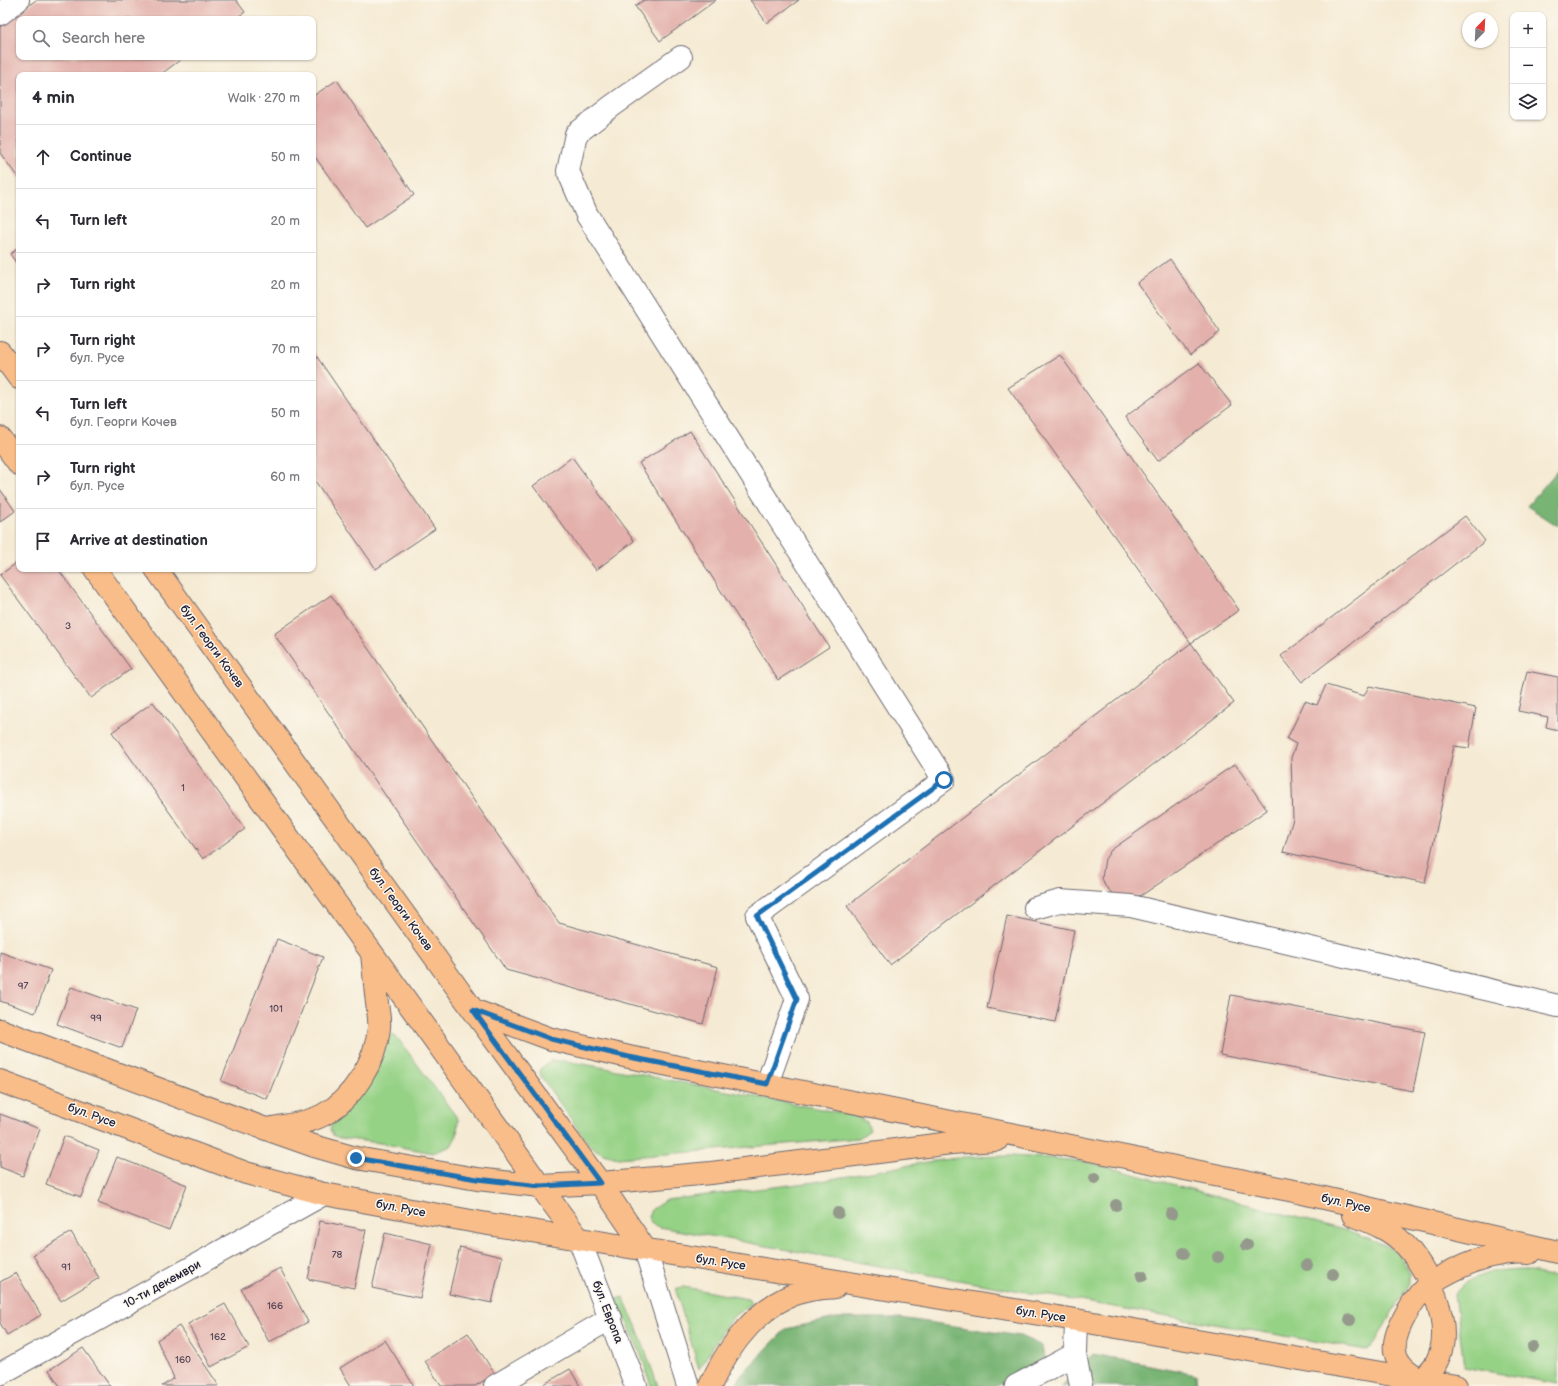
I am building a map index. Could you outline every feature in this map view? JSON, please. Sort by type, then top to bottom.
[{"type":"main road","points":[[0,352],[16,374]]},
{"type":"main road","points":[[0,438],[16,460]]},
{"type":"main road","points":[[97,572],[579,1239]]},
{"type":"main road","name":"бул. Георги Кочев","points":[[158,572],[473,1010],[600,1183],[645,1249]]},
{"type":"main road","points":[[266,1129],[305,1122],[323,1115],[338,1106],[352,1092],[363,1074],[373,1055],[378,1039],[379,1026],[372,953]]},
{"type":"main road","name":"бул. Русе","points":[[473,1010],[551,1039],[629,1057],[1294,1191],[1558,1252]]},
{"type":"main road","name":"бул. Русе","points":[[0,1030],[314,1146],[356,1158],[477,1179],[540,1186],[600,1183],[719,1172],[950,1143],[989,1140],[1038,1140]]},
{"type":"main road","name":"бул. Русе","points":[[0,1081],[246,1173],[324,1194],[482,1223],[1076,1320],[1420,1383],[1456,1386]]},
{"type":"main road","points":[[1294,1191],[1372,1222],[1402,1241],[1411,1252],[1431,1283],[1439,1309],[1442,1338],[1437,1361],[1420,1383],[1398,1360],[1395,1352],[1395,1344],[1397,1334],[1416,1298],[1431,1283],[1474,1260],[1488,1256],[1518,1252],[1558,1256]]},
{"type":"main road","points":[[710,1386],[718,1368],[744,1330],[766,1311],[785,1299],[810,1290],[863,1285]]},
{"type":"street","points":[[0,14],[18,0]]},
{"type":"street","points":[[681,57],[612,106],[576,134],[568,171],[587,215],[944,780],[757,916],[797,999],[767,1084]]},
{"type":"street","points":[[1035,908],[1060,901],[1131,906],[1558,1006]]},
{"type":"street","name":"10-ти декември","points":[[0,1374],[324,1194]]},
{"type":"street","name":"бул. Европа","points":[[579,1239],[611,1318],[636,1386]]},
{"type":"street","points":[[645,1249],[688,1386]]},
{"type":"street","points":[[495,1386],[611,1318]]},
{"type":"street","points":[[1076,1320],[1075,1354],[1081,1386]]},
{"type":"street","points":[[1016,1386],[1075,1354]]},
{"type":"green space","points":[[1558,470],[1558,526],[1527,506]]},
{"type":"green space","points":[[392,1034],[399,1040],[458,1119],[457,1135],[451,1146],[433,1153],[380,1143],[339,1138],[333,1135],[330,1130],[334,1119],[364,1093],[388,1038]]},
{"type":"green space","points":[[551,1061],[566,1061],[622,1071],[852,1115],[867,1122],[870,1130],[859,1138],[618,1158],[603,1154],[590,1146],[542,1078],[540,1073],[541,1068]]},
{"type":"green space","points":[[1009,1156],[1089,1162],[1359,1234],[1385,1245],[1398,1254],[1410,1273],[1410,1283],[1372,1348],[1367,1350],[659,1227],[652,1224],[648,1217],[651,1210],[666,1200],[815,1182],[964,1157]]},
{"type":"green space","points":[[1522,1270],[1558,1278],[1558,1384],[1464,1367],[1455,1293],[1467,1281],[1491,1272]]},
{"type":"green space","points":[[684,1287],[748,1299],[752,1304],[735,1315],[727,1324],[699,1369],[676,1291],[677,1288]]},
{"type":"green space","points":[[623,1297],[637,1328],[658,1386],[651,1386],[636,1342],[616,1299]]},
{"type":"green space","points":[[836,1318],[900,1318],[1020,1336],[1042,1346],[1044,1359],[997,1386],[736,1386],[741,1375],[786,1329]]},
{"type":"green space","points":[[1093,1354],[1196,1374],[1197,1386],[1061,1386]]},
{"type":"building","points":[[36,0],[236,0],[245,12],[239,16],[16,16],[16,60],[180,60],[164,72],[16,72],[16,175],[0,153],[0,27]]},
{"type":"building","points":[[644,0],[716,0],[660,41],[635,6]]},
{"type":"building","points":[[750,0],[799,0],[767,23]]},
{"type":"building","points":[[337,80],[414,195],[365,228],[316,158],[316,94]]},
{"type":"building","points":[[16,250],[16,263],[10,254]]},
{"type":"building","points":[[1170,259],[1220,332],[1190,355],[1137,283]]},
{"type":"building","points":[[316,355],[435,529],[376,569],[316,482]]},
{"type":"building","points":[[1060,355],[1239,610],[1191,643],[1008,388]]},
{"type":"building","points":[[1199,363],[1232,405],[1158,461],[1125,417]]},
{"type":"building","points":[[690,431],[829,647],[778,680],[639,463]]},
{"type":"building","points":[[572,457],[634,541],[596,570],[533,486]]},
{"type":"building","points":[[0,489],[15,511],[0,522]]},
{"type":"building","points":[[1465,516],[1485,541],[1302,682],[1281,656]]},
{"type":"building","points":[[16,563],[16,572],[60,572],[131,669],[91,698],[0,575]]},
{"type":"building","points":[[331,595],[559,923],[718,967],[703,1024],[506,970],[274,634]]},
{"type":"building","points":[[1191,643],[1234,703],[890,965],[847,906]]},
{"type":"building","points":[[1527,671],[1558,677],[1558,730],[1546,727],[1548,717],[1518,711]]},
{"type":"building","points":[[1326,685],[1364,696],[1369,686],[1476,708],[1469,748],[1454,746],[1425,883],[1283,852],[1293,819],[1291,758],[1296,744],[1287,739],[1305,701],[1317,705]]},
{"type":"building","points":[[153,702],[245,829],[203,859],[112,732]]},
{"type":"building","points":[[1235,764],[1267,810],[1142,895],[1131,898],[1122,897],[1112,893],[1105,886],[1102,878],[1105,859],[1111,850]]},
{"type":"building","points":[[1007,916],[1074,930],[1055,1022],[987,1008]]},
{"type":"building","points":[[277,939],[323,957],[267,1099],[221,1081]]},
{"type":"building","points":[[0,952],[51,970],[35,1013],[0,1001]]},
{"type":"building","points":[[71,987],[136,1010],[122,1048],[57,1024]]},
{"type":"building","points":[[1231,995],[1425,1032],[1413,1091],[1220,1055]]},
{"type":"building","points":[[0,1114],[40,1129],[23,1176],[0,1167]]},
{"type":"building","points":[[64,1136],[99,1150],[81,1197],[46,1184]]},
{"type":"building","points":[[117,1157],[187,1185],[169,1230],[98,1203]]},
{"type":"building","points":[[320,1221],[366,1230],[354,1288],[308,1279]]},
{"type":"building","points":[[71,1232],[99,1278],[61,1301],[33,1255]]},
{"type":"building","points":[[385,1233],[432,1244],[420,1298],[372,1288]]},
{"type":"building","points":[[460,1247],[502,1257],[492,1303],[449,1294]]},
{"type":"building","points":[[280,1268],[308,1322],[269,1342],[241,1289]]},
{"type":"building","points":[[16,1273],[41,1315],[7,1335],[0,1323],[0,1282]]},
{"type":"building","points":[[225,1304],[249,1347],[211,1367],[188,1324]]},
{"type":"building","points":[[179,1326],[219,1386],[162,1386],[174,1378],[157,1340]]},
{"type":"building","points":[[468,1333],[495,1374],[475,1386],[441,1386],[425,1361]]},
{"type":"building","points":[[385,1340],[414,1386],[351,1386],[340,1368]]},
{"type":"building","points":[[83,1348],[110,1386],[60,1386],[49,1370]]},
{"type":"building","points":[[570,1369],[580,1386],[541,1386]]},
{"type":"route","points":[[356,1158],[477,1179],[540,1186],[600,1183],[473,1010],[551,1039],[629,1057],[767,1084],[797,999],[757,916],[944,780]]}]
